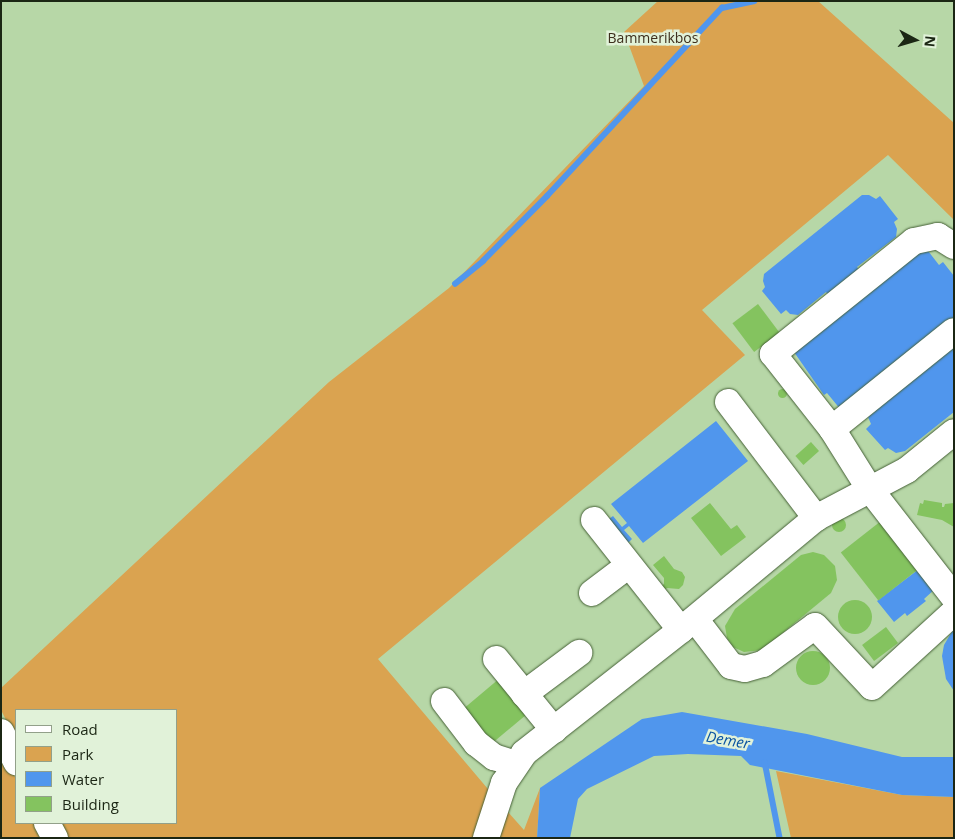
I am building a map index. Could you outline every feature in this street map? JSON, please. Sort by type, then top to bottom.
[{"type":"street","points":[[954,246],[938,236],[914,241],[773,354],[832,429],[869,488],[954,597]]},
{"type":"street","points":[[832,429],[954,330]]},
{"type":"street","points":[[728,402],[816,518]]},
{"type":"street","points":[[486,838],[504,783],[524,753],[688,624],[816,518],[869,488],[907,470],[954,432]]},
{"type":"street","points":[[594,520],[629,565],[730,666],[744,669],[764,664],[815,626],[872,687],[954,612]]},
{"type":"street","points":[[592,593],[629,565]]},
{"type":"street","points":[[524,694],[579,653]]},
{"type":"street","points":[[496,659],[554,730]]},
{"type":"street","points":[[444,701],[476,743],[494,757],[516,764]]},
{"type":"street","points":[[1,732],[15,760]]},
{"type":"street","points":[[48,824],[55,838]]},
{"type":"green space","name":"Bammerikbos","points":[[658,1],[818,1],[954,123],[954,220],[888,155],[702,310],[745,355],[378,659],[493,795],[478,838],[65,838],[58,824],[178,824],[178,709],[15,709],[15,738],[1,710],[1,688],[329,382],[449,288],[644,86],[624,32]]},
{"type":"green space","points":[[1,749],[15,777],[15,824],[39,824],[46,838],[1,838]]},
{"type":"green space","points":[[776,771],[902,795],[954,797],[954,838],[791,838]]},
{"type":"green space","points":[[540,788],[537,838],[499,838],[508,812],[524,830]]},
{"type":"water","points":[[862,195],[869,195],[876,199],[880,196],[898,219],[894,222],[897,229],[896,237],[857,267],[860,271],[829,296],[826,292],[798,315],[790,314],[786,310],[781,314],[762,291],[765,287],[763,281],[764,274]]},
{"type":"water","points":[[925,247],[939,265],[943,262],[954,276],[954,321],[841,410],[827,393],[824,395],[794,352]]},
{"type":"water","points":[[954,345],[954,412],[905,451],[896,453],[888,448],[885,450],[866,429],[871,424],[868,417]]},
{"type":"water","points":[[716,421],[748,461],[643,543],[629,526],[624,530],[632,539],[628,543],[609,519],[613,516],[622,527],[627,523],[611,504]]},
{"type":"water","points":[[919,569],[935,589],[924,599],[926,601],[907,616],[905,613],[894,622],[877,601]]},
{"type":"water","points":[[954,628],[954,691],[946,679],[942,656],[944,645]]},
{"type":"water","name":"Demer","points":[[682,712],[807,734],[902,757],[954,757],[954,797],[902,795],[750,765],[741,756],[688,754],[654,756],[587,789],[578,799],[570,838],[537,838],[540,788],[642,719]]},
{"type":"building","points":[[758,304],[780,333],[754,352],[732,323]]},
{"type":"building","points":[[782,389],[786,393],[782,397],[778,393]]},
{"type":"building","points":[[811,442],[819,451],[803,465],[795,456]]},
{"type":"building","points":[[924,500],[942,503],[942,507],[945,504],[954,503],[954,527],[942,520],[917,515],[920,503],[923,504]]},
{"type":"building","points":[[710,503],[731,529],[737,525],[746,537],[721,556],[691,518]]},
{"type":"building","points":[[839,518],[844,520],[846,525],[844,530],[839,532],[834,530],[832,525],[834,520]]},
{"type":"building","points":[[881,521],[919,569],[878,600],[841,552]]},
{"type":"building","points":[[813,552],[824,555],[835,566],[837,580],[831,593],[762,650],[744,652],[733,647],[727,638],[725,626],[735,609],[801,555]]},
{"type":"building","points":[[664,556],[674,569],[682,572],[685,577],[683,585],[679,589],[667,588],[663,591],[660,587],[664,584],[664,578],[653,565]]},
{"type":"building","points":[[855,600],[862,601],[867,605],[871,610],[871,624],[867,629],[862,633],[855,634],[848,633],[843,629],[839,624],[838,617],[839,610],[843,605],[848,601]]},
{"type":"building","points":[[886,627],[898,643],[874,661],[862,645]]},
{"type":"building","points":[[813,651],[825,656],[830,668],[825,680],[813,685],[801,680],[796,668],[801,656]]},
{"type":"building","points":[[500,678],[529,712],[491,745],[462,710]]},
{"type":"waterway","points":[[455,284],[483,261],[547,196],[722,8],[754,1]]},
{"type":"waterway","points":[[765,762],[780,838]]}]
